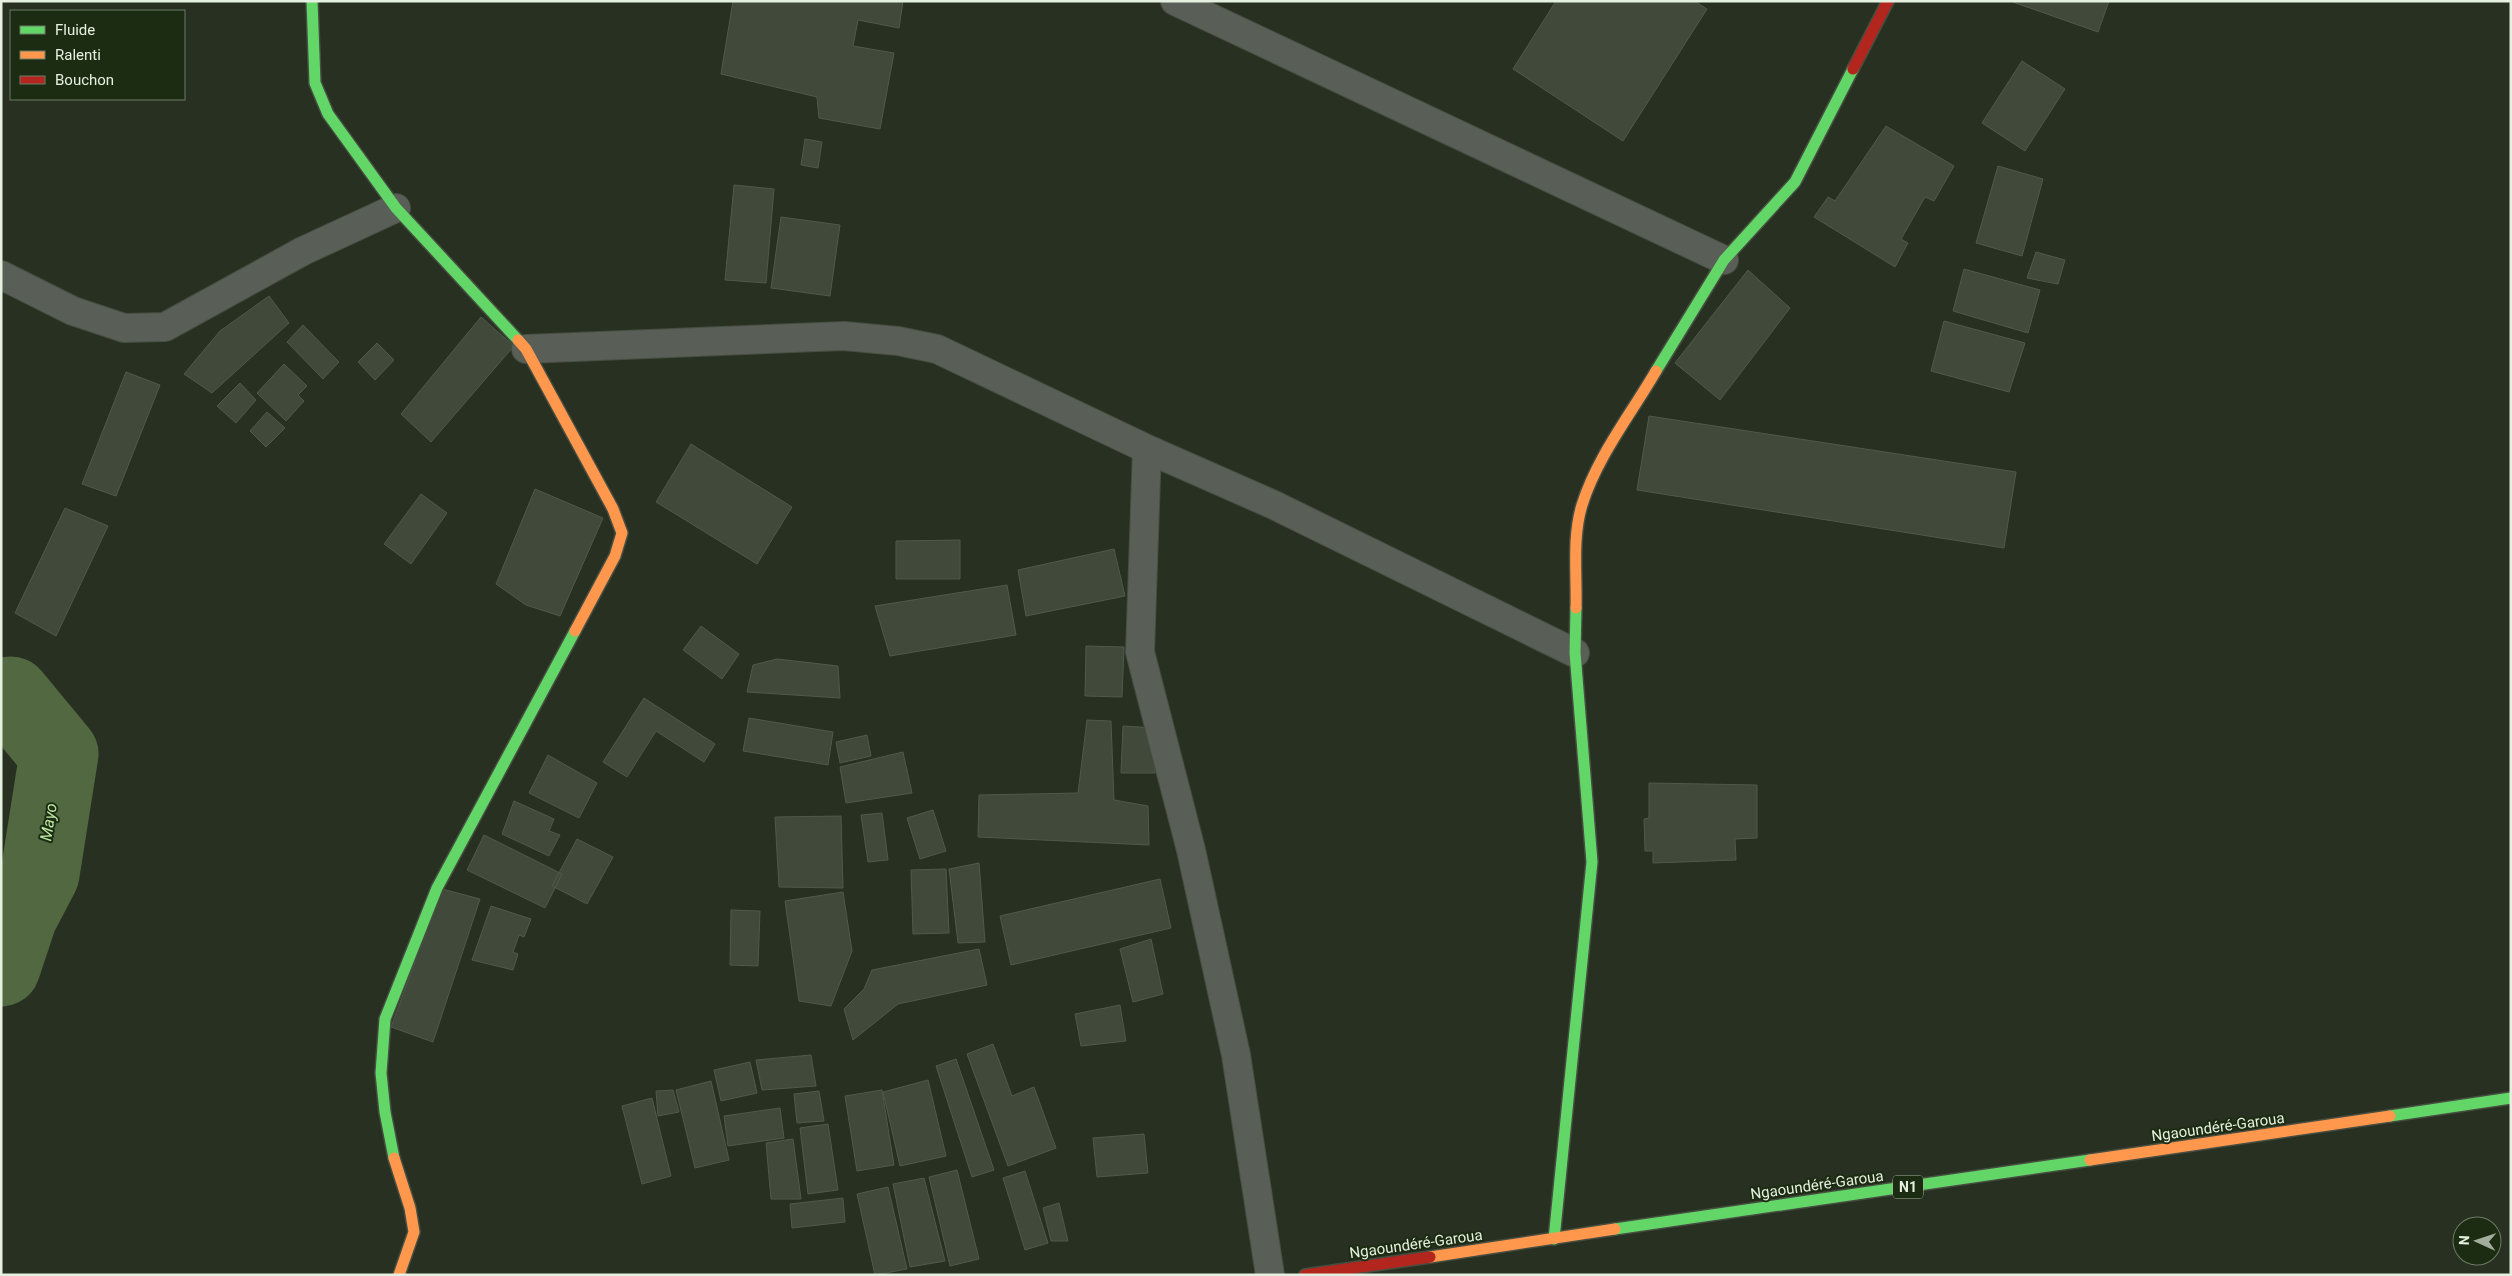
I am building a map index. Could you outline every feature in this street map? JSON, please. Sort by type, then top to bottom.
[{"type":"main road","points":[[312,1],[312,49],[315,83],[328,114],[396,208],[526,349],[613,509],[622,533],[615,556],[437,888],[385,1019],[381,1055],[385,1103],[395,1159],[412,1219],[414,1233],[399,1275]]},
{"type":"main road","points":[[1554,1239],[1592,862],[1575,653],[1578,528],[1582,506],[1596,471],[1724,260],[1795,182],[1888,1]]},
{"type":"main road","name":"Ngaoundéré-Garoua","points":[[1305,1275],[2511,1098]]},
{"type":"street","points":[[1175,1],[1724,260]]},
{"type":"street","points":[[1,275],[74,311],[124,328],[165,327],[303,251],[396,208]]},
{"type":"street","points":[[526,349],[844,336],[898,341],[937,349],[1147,449],[1274,505],[1575,653]]},
{"type":"street","points":[[1147,449],[1140,652],[1192,850],[1236,1055],[1270,1275]]},
{"type":"building","points":[[733,1],[903,1],[899,28],[858,20],[853,46],[894,53],[880,129],[819,118],[817,97],[721,74]]},
{"type":"building","points":[[1556,1],[1694,1],[1707,9],[1623,141],[1513,69]]},
{"type":"building","points":[[2010,1],[2109,1],[2098,32]]},
{"type":"building","points":[[2022,61],[2065,89],[2025,151],[1982,123]]},
{"type":"building","points":[[1886,126],[1954,166],[1934,201],[1925,197],[1901,239],[1908,243],[1895,267],[1814,217],[1828,197],[1835,201]]},
{"type":"building","points":[[805,139],[822,142],[818,168],[801,165]]},
{"type":"building","points":[[1998,166],[2043,179],[2022,256],[1976,243]]},
{"type":"building","points":[[734,185],[774,189],[766,283],[725,280]]},
{"type":"building","points":[[781,217],[840,225],[830,296],[771,288]]},
{"type":"building","points":[[2036,252],[2065,260],[2058,284],[2027,278]]},
{"type":"building","points":[[1964,269],[2040,290],[2028,333],[1953,311]]},
{"type":"building","points":[[1748,270],[1790,308],[1720,400],[1675,363]]},
{"type":"building","points":[[269,296],[289,323],[212,393],[184,374],[220,331]]},
{"type":"building","points":[[481,317],[514,346],[431,442],[401,414]]},
{"type":"building","points":[[1944,321],[2025,343],[2009,392],[1931,371]]},
{"type":"building","points":[[303,325],[339,362],[323,379],[287,342]]},
{"type":"building","points":[[377,343],[394,360],[375,380],[358,362]]},
{"type":"building","points":[[284,364],[307,386],[298,395],[304,401],[286,421],[257,393]]},
{"type":"building","points":[[126,372],[160,385],[116,496],[82,484]]},
{"type":"building","points":[[240,383],[256,400],[236,423],[217,406]]},
{"type":"building","points":[[267,412],[285,428],[266,447],[250,431]]},
{"type":"building","points":[[1649,416],[2016,472],[2004,548],[1637,490]]},
{"type":"building","points":[[691,444],[792,507],[757,564],[656,502]]},
{"type":"building","points":[[535,489],[603,518],[560,616],[526,605],[496,584]]},
{"type":"building","points":[[421,494],[447,513],[411,564],[384,544]]},
{"type":"building","points":[[65,508],[108,526],[56,636],[15,613]]},
{"type":"building","points":[[960,540],[960,579],[896,579],[896,541]]},
{"type":"building","points":[[1114,549],[1125,596],[1026,616],[1018,570]]},
{"type":"building","points":[[1007,585],[1016,635],[890,656],[875,606]]},
{"type":"building","points":[[701,626],[739,654],[722,679],[683,650]]},
{"type":"building","points":[[1086,646],[1124,647],[1122,697],[1085,696]]},
{"type":"building","points":[[777,659],[838,666],[840,698],[747,692],[753,665]]},
{"type":"building","points":[[644,698],[715,744],[704,762],[656,731],[627,777],[603,762]]},
{"type":"building","points":[[749,718],[833,732],[828,765],[743,751]]},
{"type":"building","points":[[1087,720],[1111,721],[1114,800],[1148,806],[1149,845],[978,837],[979,795],[1078,793]]},
{"type":"building","points":[[1123,726],[1156,728],[1155,773],[1121,773]]},
{"type":"building","points":[[867,735],[871,756],[840,763],[836,742]]},
{"type":"building","points":[[903,752],[912,793],[846,803],[840,767]]},
{"type":"building","points":[[548,755],[597,783],[579,818],[529,793]]},
{"type":"building","points":[[1649,783],[1757,785],[1757,838],[1735,839],[1736,860],[1653,863],[1653,851],[1645,851],[1644,819],[1649,818]]},
{"type":"building","points":[[514,801],[554,819],[549,831],[560,835],[549,856],[502,834]]},
{"type":"building","points":[[933,810],[946,851],[920,859],[907,818]]},
{"type":"building","points":[[882,813],[888,860],[868,862],[861,815]]},
{"type":"building","points":[[841,816],[843,888],[779,887],[775,817]]},
{"type":"building","points":[[484,835],[562,874],[545,908],[467,870]]},
{"type":"building","points":[[577,839],[613,857],[587,904],[552,886]]},
{"type":"building","points":[[979,863],[985,942],[958,943],[949,869]]},
{"type":"building","points":[[946,869],[949,933],[913,934],[911,870]]},
{"type":"building","points":[[1160,879],[1171,928],[1011,965],[1000,916]]},
{"type":"building","points":[[442,889],[480,899],[433,1042],[391,1027]]},
{"type":"building","points":[[843,892],[852,951],[831,1006],[799,1001],[785,901]]},
{"type":"building","points":[[491,906],[531,919],[524,937],[519,935],[513,952],[518,954],[513,970],[472,960]]},
{"type":"building","points":[[731,910],[760,911],[758,966],[730,965]]},
{"type":"building","points":[[1151,939],[1163,994],[1133,1002],[1120,949]]},
{"type":"building","points":[[979,949],[987,985],[898,1004],[853,1040],[844,1009],[864,989],[872,970]]},
{"type":"building","points":[[1120,1005],[1126,1041],[1081,1046],[1075,1014]]},
{"type":"building","points":[[993,1044],[1012,1096],[1034,1087],[1056,1148],[1008,1166],[967,1054]]},
{"type":"building","points":[[811,1055],[816,1086],[762,1090],[756,1060]]},
{"type":"building","points":[[956,1059],[994,1170],[972,1177],[936,1066]]},
{"type":"building","points":[[750,1062],[757,1093],[721,1101],[714,1070]]},
{"type":"building","points":[[928,1080],[946,1156],[900,1166],[883,1092]]},
{"type":"building","points":[[711,1081],[729,1160],[695,1168],[676,1090]]},
{"type":"building","points":[[673,1090],[679,1112],[658,1116],[656,1091]]},
{"type":"building","points":[[882,1090],[894,1165],[857,1171],[845,1096]]},
{"type":"building","points":[[819,1091],[824,1121],[797,1123],[794,1094]]},
{"type":"building","points":[[652,1098],[671,1176],[642,1184],[622,1106]]},
{"type":"building","points":[[780,1108],[784,1138],[728,1146],[724,1116]]},
{"type":"building","points":[[828,1124],[838,1190],[808,1194],[800,1128]]},
{"type":"building","points":[[1144,1134],[1148,1173],[1097,1177],[1093,1138]]},
{"type":"building","points":[[793,1139],[801,1199],[771,1199],[766,1143]]},
{"type":"building","points":[[957,1170],[979,1259],[950,1266],[929,1177]]},
{"type":"building","points":[[1025,1171],[1048,1243],[1025,1250],[1003,1178]]},
{"type":"building","points":[[924,1178],[945,1261],[910,1267],[893,1184]]},
{"type":"building","points":[[888,1187],[907,1269],[875,1275],[857,1194]]},
{"type":"building","points":[[843,1198],[845,1222],[792,1228],[790,1204]]},
{"type":"building","points":[[1059,1203],[1068,1241],[1051,1241],[1043,1208]]},
{"type":"waterway","name":"Mayo","points":[[1,697],[11,696],[59,754],[40,874],[18,916],[1,967]]},
{"type":"traffic: fast","points":[[312,1],[315,83],[328,114],[396,208],[518,340]]},
{"type":"traffic: fast","points":[[1656,371],[1724,260],[1795,182],[1853,69]]},
{"type":"traffic: fast","points":[[1554,1239],[1592,862],[1575,653],[1576,608]]},
{"type":"traffic: fast","points":[[394,1158],[385,1112],[381,1073],[385,1019],[437,888],[575,631]]},
{"type":"traffic: fast","points":[[2390,1116],[2511,1098]]},
{"type":"traffic: fast","points":[[1615,1229],[2090,1160]]},
{"type":"traffic: slow","points":[[518,340],[526,349],[613,509],[622,533],[615,556],[575,631]]},
{"type":"traffic: slow","points":[[1576,608],[1577,530],[1588,487],[1605,453],[1656,371]]},
{"type":"traffic: slow","points":[[2090,1160],[2390,1116]]},
{"type":"traffic: slow","points":[[394,1158],[410,1208],[414,1232],[399,1275]]},
{"type":"traffic: slow","points":[[1430,1257],[1615,1229]]},
{"type":"traffic: jam","points":[[1853,69],[1888,1]]},
{"type":"traffic: jam","points":[[1305,1275],[1430,1257]]}]
